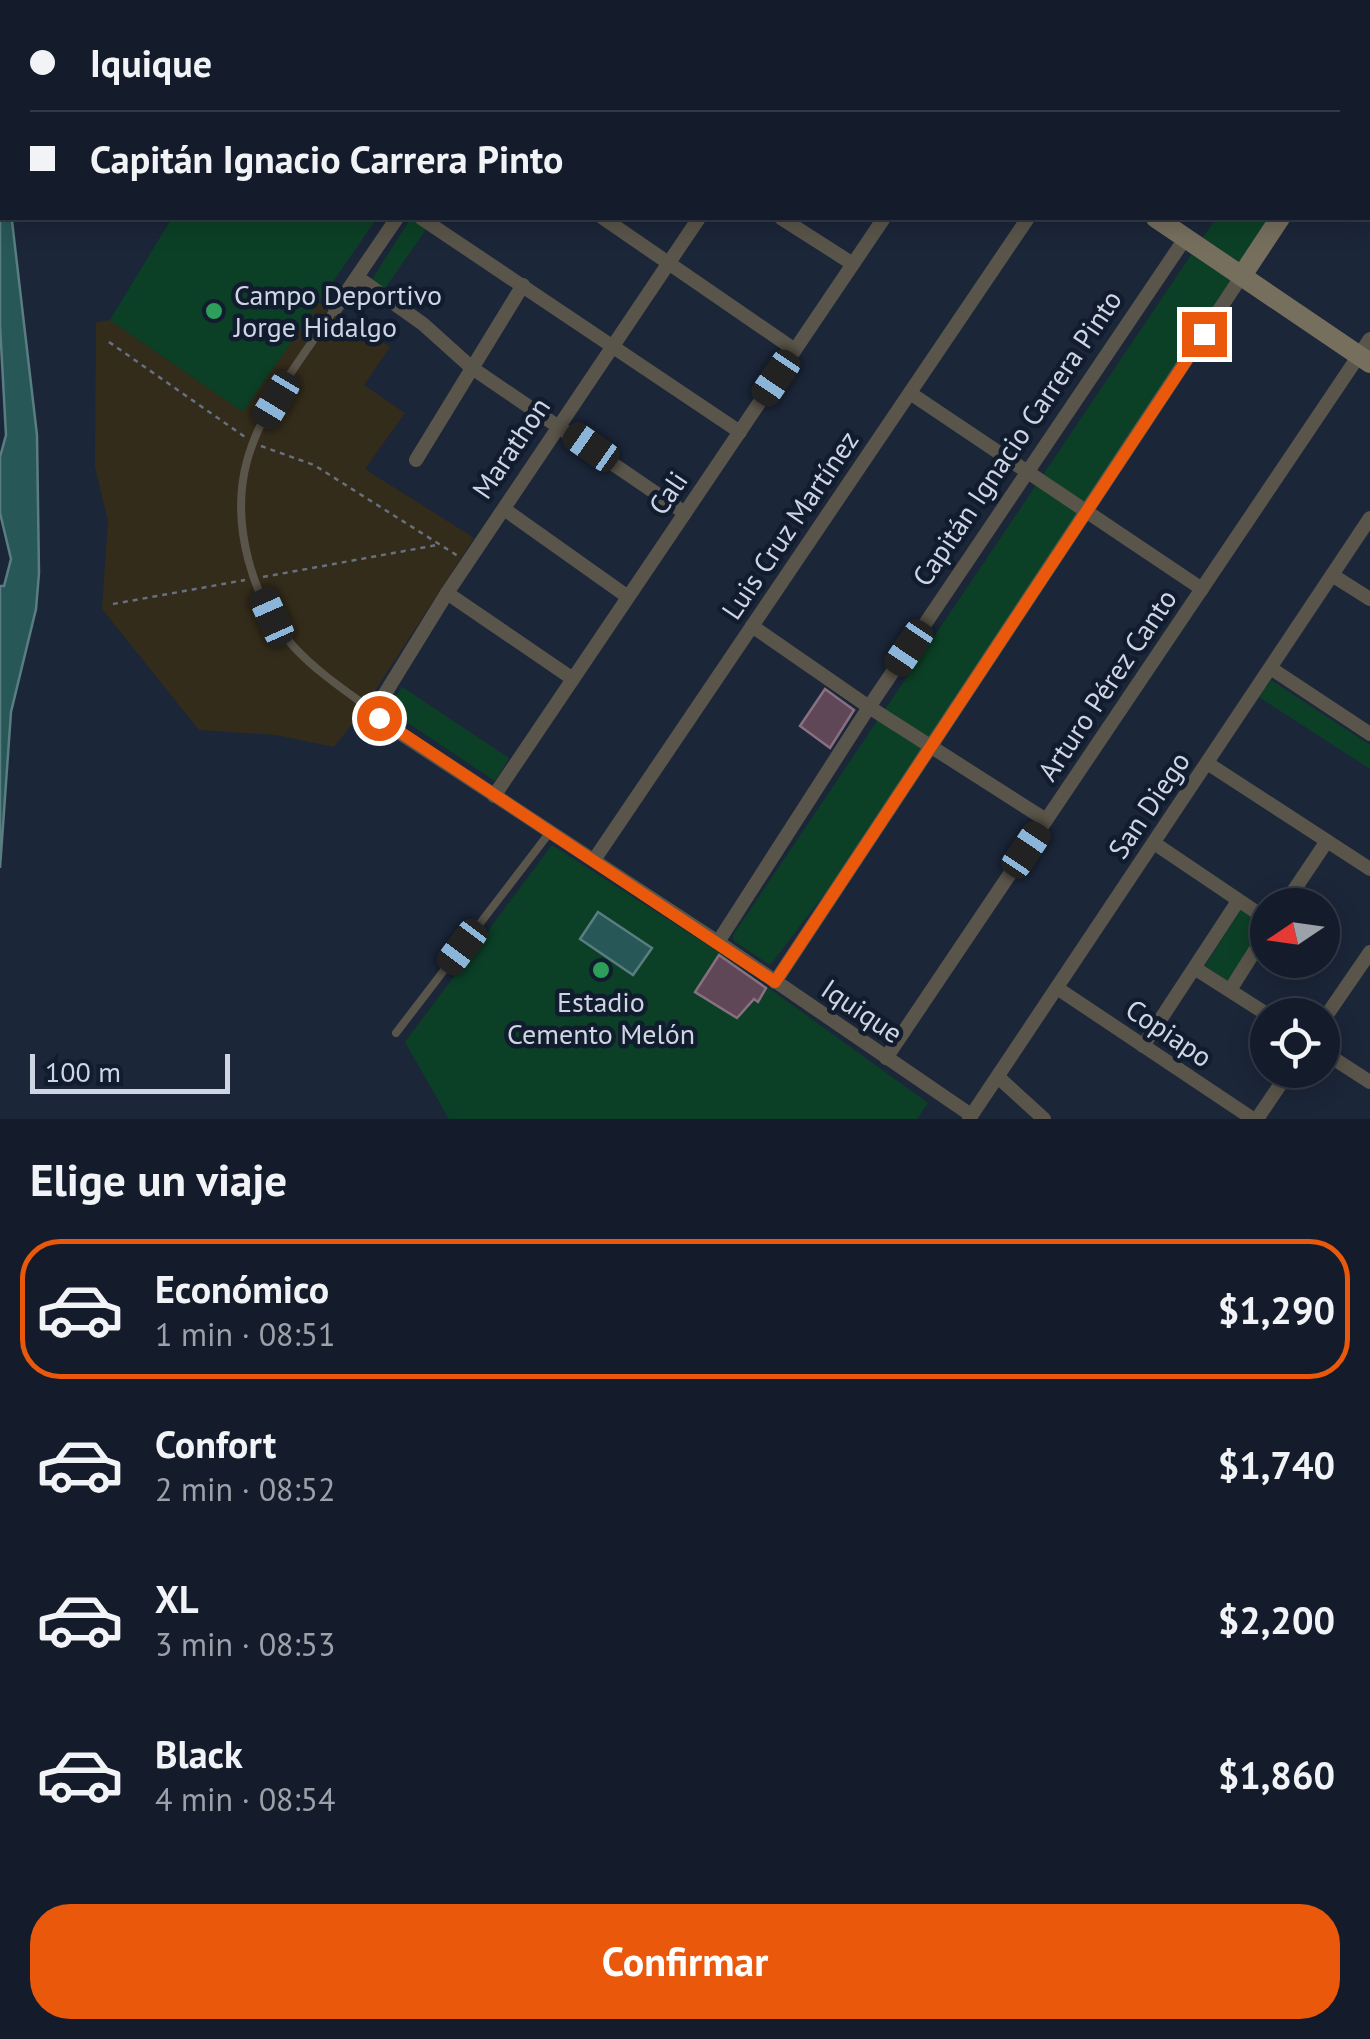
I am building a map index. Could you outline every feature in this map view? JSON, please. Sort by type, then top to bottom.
[{"type":"street","points":[[335,309],[396,220]]},
{"type":"street","points":[[424,220],[740,432]]},
{"type":"street","points":[[606,220],[795,350]]},
{"type":"street","name":"Marathon","points":[[377,714],[378,704],[447,593],[697,220]]},
{"type":"street","points":[[784,220],[853,264]]},
{"type":"street","name":"Cali","points":[[494,796],[883,220]]},
{"type":"street","name":"Luis Cruz Martínez","points":[[594,860],[1027,220]]},
{"type":"street","points":[[1159,220],[1366,353]]},
{"type":"street","name":"Capitán Ignacio Carrera Pinto","points":[[718,942],[869,707],[1198,220]]},
{"type":"street","points":[[775,982],[1279,220]]},
{"type":"street","points":[[356,277],[423,324],[472,368],[685,512]]},
{"type":"street","points":[[416,460],[523,285]]},
{"type":"street","name":"Arturo Pérez Canto","points":[[886,1058],[1366,353]]},
{"type":"street","points":[[910,393],[1202,590]]},
{"type":"street","points":[[504,509],[628,598]]},
{"type":"street","name":"San Diego","points":[[970,1117],[1370,518]]},
{"type":"street","points":[[1332,575],[1370,599]]},
{"type":"street","points":[[447,593],[573,679]]},
{"type":"street","points":[[752,626],[869,707],[1046,820]]},
{"type":"street","points":[[1272,669],[1370,734]]},
{"type":"street","name":"Iquique","points":[[377,714],[383,722],[718,942],[970,1117]]},
{"type":"street","points":[[1208,764],[1370,870]]},
{"type":"street","points":[[1295,888],[1327,841]]},
{"type":"street","points":[[1154,842],[1250,909]]},
{"type":"street","points":[[1143,1046],[1238,901]]},
{"type":"street","points":[[1338,998],[1370,952]]},
{"type":"street","points":[[1230,990],[1250,958]]},
{"type":"street","points":[[1196,968],[1250,1003]]},
{"type":"street","name":"Copiapo","points":[[1057,988],[1255,1119]]},
{"type":"street","points":[[1340,1062],[1370,1082]]},
{"type":"street","points":[[998,1077],[1044,1119]]},
{"type":"street","points":[[1255,1119],[1277,1088]]},
{"type":"lane","points":[[335,309],[280,394],[247,462],[242,503],[244,534],[254,578],[272,617],[294,647],[377,714]]},
{"type":"lane","points":[[396,1034],[550,832]]},
{"type":"path","points":[[109,342],[255,443],[314,464],[467,563]]},
{"type":"path","points":[[113,604],[439,544]]},
{"type":"shaded area","points":[[0,220],[12,220],[37,435],[39,573],[36,609],[11,712],[0,868],[0,586],[4,586],[11,559],[0,513],[0,457],[6,435]]},
{"type":"shaded area","name":"Campo Deportivo Jorge Hidalgo","points":[[171,220],[376,220],[243,412],[110,320]]},
{"type":"shaded area","points":[[410,220],[433,220],[383,291],[371,281]]},
{"type":"shaded area","points":[[1215,220],[1275,220],[827,891],[770,965],[734,941],[733,935]]},
{"type":"shaded area","points":[[318,302],[390,347],[364,385],[405,413],[365,469],[474,538],[360,714],[334,747],[276,735],[199,730],[102,609],[108,521],[95,467],[96,322],[110,320],[243,412]]},
{"type":"shaded area","points":[[1271,680],[1370,745],[1370,769],[1259,697]]},
{"type":"shaded area","points":[[402,687],[509,758],[495,781],[387,709]]},
{"type":"shaded area","name":"Estadio Cemento Melón","points":[[552,845],[720,953],[928,1103],[917,1119],[449,1119],[405,1042]]},
{"type":"shaded area","points":[[1241,909],[1250,915],[1250,949],[1229,982],[1205,966]]},
{"type":"shaded area","points":[[598,912],[652,948],[633,975],[580,939]]},
{"type":"building","points":[[825,689],[854,710],[830,748],[800,726]]},
{"type":"building","points":[[719,955],[766,988],[758,1002],[754,999],[737,1018],[695,992]]},
{"type":"place","name":"Campo Deportivo Jorge Hidalgo","points":[[214,311]]},
{"type":"place","name":"Estadio Cemento Melón","points":[[601,970]]},
{"type":"route","points":[[379,718],[775,982],[1204,334]]}]
